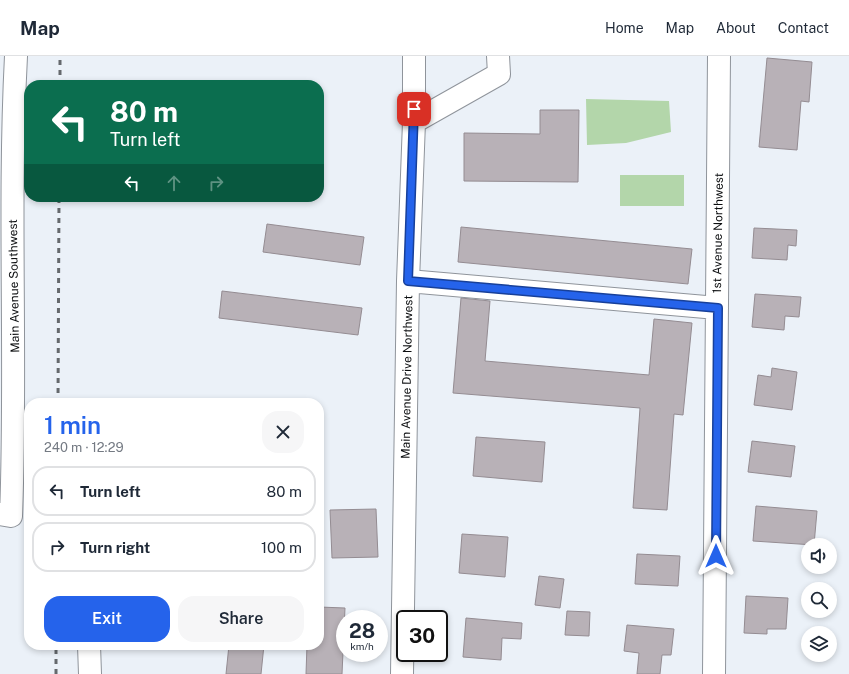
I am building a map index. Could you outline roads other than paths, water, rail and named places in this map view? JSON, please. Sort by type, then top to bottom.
[{"type":"street","name":"Main Avenue Southwest","points":[[6,515],[14,360],[12,168],[16,56]]},
{"type":"street","name":"Main Avenue Drive Northwest","points":[[402,674],[408,281],[414,122],[414,56]]},
{"type":"street","points":[[414,122],[499,74],[498,56]]},
{"type":"street","name":"1st Avenue Northwest","points":[[714,674],[719,56]]},
{"type":"street","points":[[408,281],[718,308]]},
{"type":"street","points":[[89,650],[90,674]]},
{"type":"railway","points":[[60,56],[60,80]]},
{"type":"railway","points":[[58,398],[59,202]]},
{"type":"railway","points":[[56,650],[56,674]]}]
